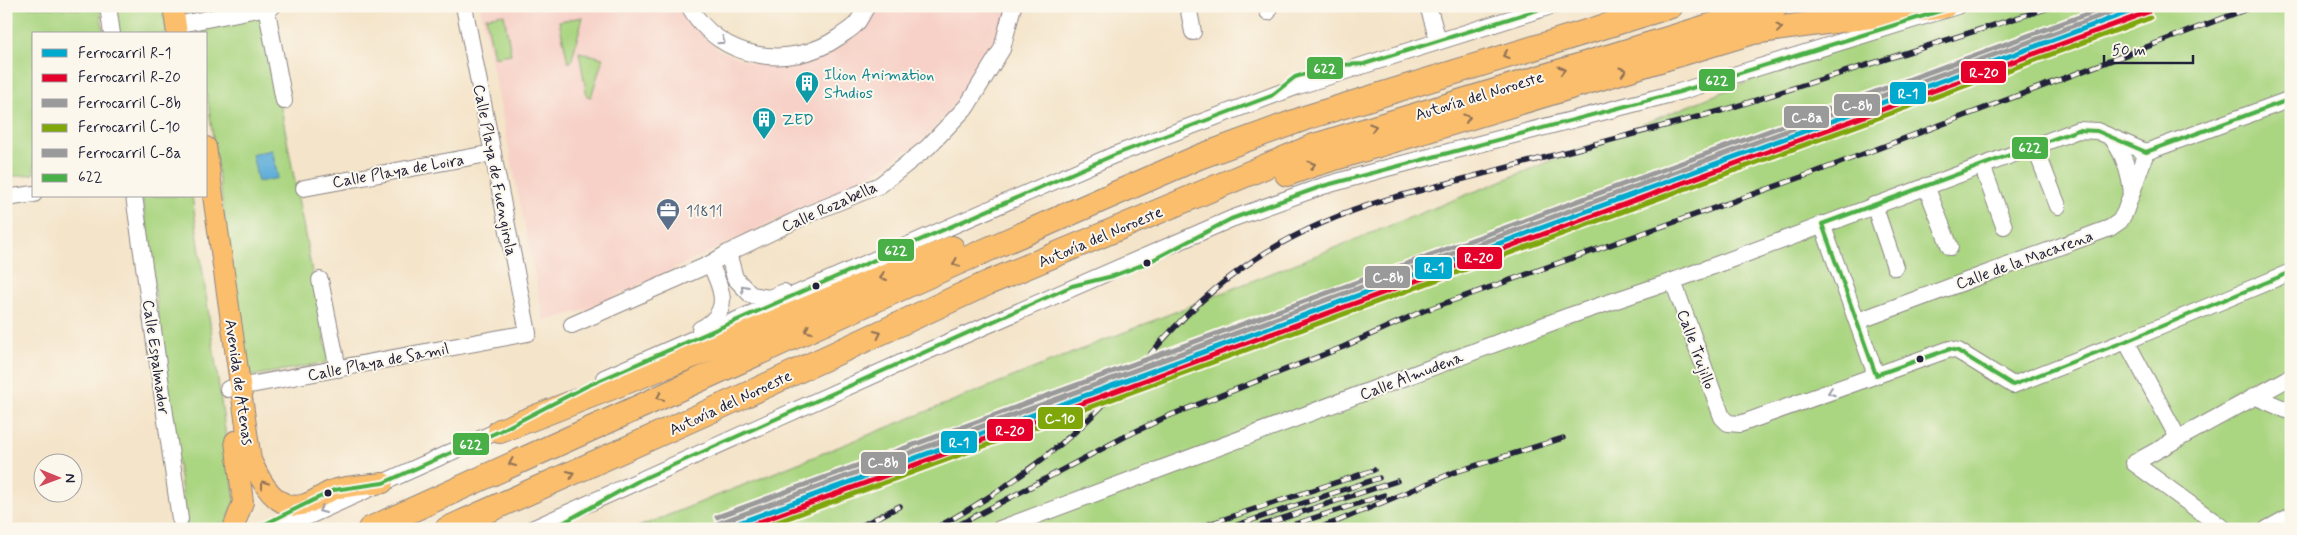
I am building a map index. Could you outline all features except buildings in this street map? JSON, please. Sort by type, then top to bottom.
[{"type":"highway","name":"Autovía del Noroeste","points":[[370,529],[950,266],[1199,158],[1308,117],[1670,6]]},
{"type":"highway","name":"Autovía del Noroeste","points":[[447,529],[726,404],[988,283],[1314,146],[1776,6]]},
{"type":"highway","points":[[988,283],[1052,271],[1206,204],[1315,164],[1754,32],[1944,6]]},
{"type":"highway","points":[[500,430],[725,343],[977,238],[1186,147],[1243,126],[1308,117]]},
{"type":"main road","name":"Avenida de Atenas","points":[[208,171],[234,388],[243,502],[233,529]]},
{"type":"main road","name":"Avenida de Atenas","points":[[200,198],[234,388],[251,460],[260,481],[277,500],[293,505],[304,505],[334,490],[383,483]]},
{"type":"street","points":[[108,6],[112,32]]},
{"type":"street","name":"Calle Playa de Fuengirola","points":[[464,6],[528,333]]},
{"type":"street","points":[[689,6],[705,28],[727,45],[751,54],[775,58],[800,54],[828,44],[854,26],[867,6]]},
{"type":"street","name":"Calle Rozabella","points":[[572,325],[710,264],[728,253],[811,213],[880,185],[928,147],[967,106],[1002,49],[1013,6]]},
{"type":"street","points":[[1188,6],[1193,32]]},
{"type":"street","points":[[1428,6],[1438,40]]},
{"type":"street","points":[[587,386],[1114,155],[1298,86],[1438,40],[1551,6]]},
{"type":"street","points":[[532,529],[940,345],[1231,219],[1360,176],[1679,92],[1957,6]]},
{"type":"street","points":[[182,21],[269,7],[284,101]]},
{"type":"street","points":[[2146,152],[2291,100]]},
{"type":"street","name":"Calle Almudena","points":[[1000,529],[1569,316],[1672,281],[2078,130],[2098,131],[2146,152]]},
{"type":"street","points":[[2112,138],[2130,172],[2132,197]]},
{"type":"street","points":[[2034,146],[2058,206]]},
{"type":"street","name":"Calle de la Macarena","points":[[1858,321],[2110,228],[2120,222],[2132,197],[2146,152]]},
{"type":"street","name":"Calle Playa de Loira","points":[[304,188],[493,153]]},
{"type":"street","points":[[1982,165],[2004,226]]},
{"type":"street","points":[[1926,186],[1950,247]]},
{"type":"street","points":[[6,198],[32,194]]},
{"type":"street","name":"Calle Espalmador","points":[[134,198],[180,518]]},
{"type":"street","points":[[1874,205],[1895,267]]},
{"type":"street","points":[[1822,224],[1876,375],[1950,349],[1958,351],[2012,385],[2126,341],[2291,272]]},
{"type":"street","points":[[728,253],[735,278],[751,295],[770,298],[903,248]]},
{"type":"street","points":[[280,529],[500,430],[714,322],[722,304],[721,287],[710,264]]},
{"type":"street","points":[[320,280],[338,369]]},
{"type":"street","name":"Calle Trujillo","points":[[1672,281],[1722,418],[1728,423],[1740,424],[1876,375]]},
{"type":"street","name":"Calle Playa de Samil","points":[[234,388],[528,333]]},
{"type":"street","points":[[2126,341],[2178,438]]},
{"type":"street","points":[[2224,529],[2134,463],[2291,377]]},
{"type":"street","points":[[2254,396],[2291,412]]},
{"type":"street","points":[[552,529],[640,480]]},
{"type":"street","points":[[2267,529],[2291,516]]},
{"type":"shaded area","points":[[480,6],[546,6],[558,9],[574,6],[679,6],[686,20],[718,49],[750,63],[782,66],[813,61],[842,46],[866,22],[876,6],[1007,6],[1004,21],[988,57],[960,99],[928,135],[910,151],[908,149],[864,179],[610,299],[586,310],[544,321]]},
{"type":"green space","points":[[6,6],[100,10],[104,32],[32,32],[32,174],[6,177]]},
{"type":"green space","points":[[116,6],[164,6],[168,32],[119,32]]},
{"type":"green space","points":[[1937,6],[2291,6],[2291,529],[634,529]]},
{"type":"green space","points":[[504,14],[511,54],[494,57],[486,17]]},
{"type":"green space","points":[[259,15],[264,18],[329,362],[252,376],[246,369],[208,102],[208,32],[202,32],[206,26]]},
{"type":"green space","points":[[583,17],[571,62],[568,62],[559,21]]},
{"type":"green space","points":[[579,52],[603,58],[591,97],[587,96]]},
{"type":"green space","points":[[142,198],[192,198],[235,500],[225,526],[219,529],[187,529]]},
{"type":"water","points":[[272,150],[278,178],[258,182],[252,154]]},
{"type":"railway","points":[[1148,357],[1200,302],[1227,279],[1285,241],[1351,211],[1388,199],[1724,110],[2055,6]]},
{"type":"railway","points":[[951,529],[1126,436],[1166,417],[1343,347],[1423,311],[1813,173],[2255,6]]},
{"type":"railway","points":[[934,529],[981,502],[1026,472],[1068,438],[1107,401]]},
{"type":"railway","points":[[1315,529],[1455,472],[1563,438]]},
{"type":"railway","points":[[1194,529],[1374,470]]},
{"type":"railway","points":[[1225,529],[1379,478]]},
{"type":"railway","points":[[1250,529],[1397,481]]},
{"type":"railway","points":[[1280,529],[1384,495]]},
{"type":"railway","points":[[855,529],[900,506]]},
{"type":"rail line","name":"C-8a","points":[[717,517],[2109,6]]},
{"type":"rail line","name":"C-8b","points":[[719,523],[2127,6]]},
{"type":"rail line","name":"R-1","points":[[722,529],[2145,6]]},
{"type":"rail line","name":"R-20","points":[[740,529],[2148,12]]},
{"type":"rail line","name":"C-10","points":[[758,529],[2150,18]]},
{"type":"transit line","name":"622","points":[[255,529],[334,490],[383,483],[500,431],[587,386],[1114,155],[1271,96],[1295,77],[1335,65],[1364,64],[1550,6]]},
{"type":"transit line","name":"622","points":[[552,529],[640,480],[1072,286],[1113,276],[1147,263],[1231,219],[1323,186],[1679,92],[1956,6]]},
{"type":"transit line","name":"622","points":[[2291,99],[2146,152],[2097,131],[2078,130],[1822,224],[1876,375],[1950,349],[1958,351],[2013,385],[2126,341],[2291,272]]},
{"type":"place","name":"Ilion Animation Studios","points":[[807,104]]},
{"type":"place","name":"ZED","points":[[764,140]]},
{"type":"place","name":"11811","points":[[668,231]]}]
